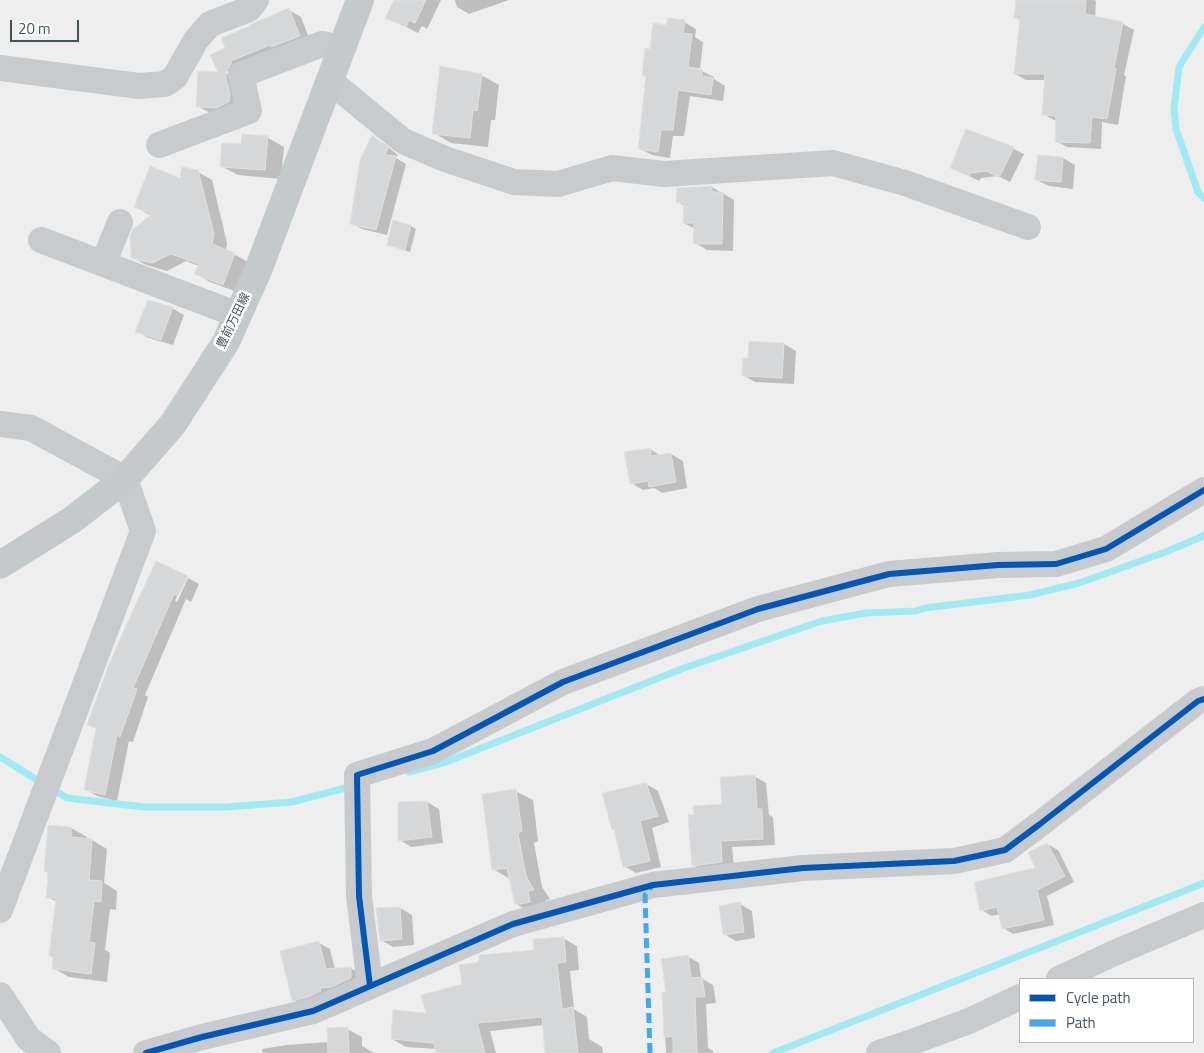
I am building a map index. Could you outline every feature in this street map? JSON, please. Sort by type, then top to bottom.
[{"type":"main road","name":"豊前万田線","points":[[0,565],[72,520],[124,479],[173,424],[226,342],[258,268],[360,0]]},
{"type":"street","points":[[0,68],[140,86],[165,84],[175,77],[196,40],[210,24],[248,9],[256,0]]},
{"type":"street","points":[[159,144],[249,111],[241,75],[322,44],[342,48]]},
{"type":"street","points":[[330,81],[403,142],[445,160],[514,182],[558,184],[612,168],[664,174],[832,163],[905,183],[1028,227]]},
{"type":"street","points":[[103,264],[120,222]]},
{"type":"street","points":[[41,240],[238,315]]},
{"type":"street","points":[[0,424],[31,428],[124,479],[143,531],[0,910]]},
{"type":"street","points":[[370,986],[358,896],[357,775],[433,751],[563,682],[758,609],[889,574],[998,564],[1056,564],[1106,549],[1204,490]]},
{"type":"street","points":[[146,1053],[202,1037],[313,1011],[512,924],[653,885],[803,868],[954,861],[1005,850],[1198,701],[1204,699]]},
{"type":"street","points":[[1061,978],[1204,915]]},
{"type":"street","points":[[0,995],[29,1039],[48,1053]]},
{"type":"street","points":[[879,1053],[970,1021],[1019,997]]},
{"type":"building","points":[[394,0],[426,0],[415,23],[409,20],[406,27],[385,18]]},
{"type":"building","points":[[1016,0],[1086,0],[1085,14],[1123,22],[1107,119],[1092,117],[1090,143],[1055,142],[1056,116],[1042,115],[1045,74],[1014,74],[1020,19],[1014,18]]},
{"type":"building","points":[[289,8],[300,36],[271,47],[270,45],[231,61],[226,72],[230,94],[229,102],[216,108],[196,107],[198,71],[218,72],[210,55],[225,48],[221,38]]},
{"type":"building","points":[[668,18],[685,20],[683,33],[692,34],[688,67],[702,69],[702,76],[713,78],[711,95],[678,90],[673,130],[661,130],[658,152],[638,149],[646,76],[642,76],[645,48],[650,49],[653,23],[666,25]]},
{"type":"building","points":[[440,66],[482,74],[477,111],[473,110],[470,138],[432,134]]},
{"type":"building","points":[[966,129],[1014,147],[999,178],[987,171],[970,173],[969,176],[950,168]]},
{"type":"building","points":[[242,134],[268,136],[265,170],[220,167],[222,143],[241,144]]},
{"type":"building","points":[[372,135],[388,148],[385,155],[396,156],[376,230],[350,224],[360,160]]},
{"type":"building","points":[[1038,155],[1063,157],[1061,182],[1035,180]]},
{"type":"building","points":[[150,166],[180,178],[182,167],[198,170],[214,234],[212,244],[235,253],[223,285],[194,274],[199,264],[171,254],[152,263],[131,258],[130,236],[133,229],[152,214],[134,207]]},
{"type":"building","points":[[712,186],[712,192],[723,192],[722,244],[693,244],[694,223],[683,223],[684,203],[676,203],[677,188]]},
{"type":"building","points":[[393,220],[411,225],[405,250],[387,245]]},
{"type":"building","points":[[148,300],[173,307],[161,340],[135,332]]},
{"type":"building","points":[[749,341],[784,343],[782,378],[742,376],[743,358],[748,358]]},
{"type":"building","points":[[650,448],[651,456],[671,453],[676,482],[649,487],[648,481],[630,484],[624,452]]},
{"type":"building","points":[[156,561],[188,576],[178,596],[174,594],[133,688],[137,689],[120,737],[117,735],[105,795],[84,790],[96,728],[87,725],[107,669]]},
{"type":"building","points":[[755,775],[757,809],[762,809],[763,839],[721,841],[722,862],[692,866],[688,815],[694,815],[693,806],[722,804],[720,777]]},
{"type":"building","points":[[646,783],[658,816],[640,821],[650,861],[623,867],[614,829],[612,830],[602,793]]},
{"type":"building","points":[[516,789],[522,831],[518,833],[526,876],[534,890],[528,891],[530,902],[515,905],[507,868],[492,870],[482,794]]},
{"type":"building","points":[[427,801],[432,837],[398,841],[398,802]]},
{"type":"building","points":[[48,825],[71,827],[71,837],[92,839],[89,880],[102,881],[101,902],[94,901],[89,942],[95,943],[91,974],[52,969],[53,958],[49,955],[56,898],[46,898],[48,872],[44,872]]},
{"type":"building","points":[[1047,843],[1065,876],[1037,890],[1044,920],[1002,929],[997,907],[980,911],[974,882],[1035,868],[1028,852]]},
{"type":"building","points":[[740,902],[744,932],[723,935],[719,906]]},
{"type":"building","points":[[400,907],[402,939],[380,941],[376,908]]},
{"type":"building","points":[[564,937],[566,962],[557,963],[562,1009],[573,1007],[578,1053],[545,1053],[542,1017],[477,1023],[485,1053],[436,1053],[434,1043],[391,1039],[393,1010],[426,1013],[421,995],[462,984],[459,965],[479,962],[479,955],[534,950],[533,939]]},
{"type":"building","points":[[319,941],[326,969],[351,967],[351,978],[331,987],[320,988],[321,991],[308,997],[292,1001],[280,951]]},
{"type":"building","points":[[688,955],[691,978],[702,977],[705,997],[695,997],[697,1053],[673,1053],[673,1036],[664,1037],[662,992],[666,992],[661,959]]},
{"type":"building","points":[[348,1027],[349,1053],[328,1053],[327,1028]]},
{"type":"waterway","points":[[1204,27],[1179,67],[1174,109],[1176,129],[1198,192],[1204,198]]},
{"type":"waterway","points":[[409,772],[446,762],[684,668],[822,621],[866,613],[916,611],[925,608],[1030,595],[1079,583],[1163,553],[1204,535]]},
{"type":"waterway","points":[[0,757],[42,783]]},
{"type":"waterway","points":[[51,788],[67,798],[144,807],[226,807],[292,802],[353,786]]},
{"type":"waterway","points":[[773,1053],[1204,883]]},
{"type":"marked path","points":[[650,1053],[645,895],[652,886]]},
{"type":"cycle path","points":[[370,986],[359,896],[357,775],[433,751],[563,682],[758,609],[889,574],[998,565],[1056,564],[1106,549],[1204,490]]},
{"type":"cycle path","points":[[146,1053],[202,1037],[313,1011],[513,924],[653,885],[803,868],[954,861],[1005,850],[1198,701],[1204,699]]}]
